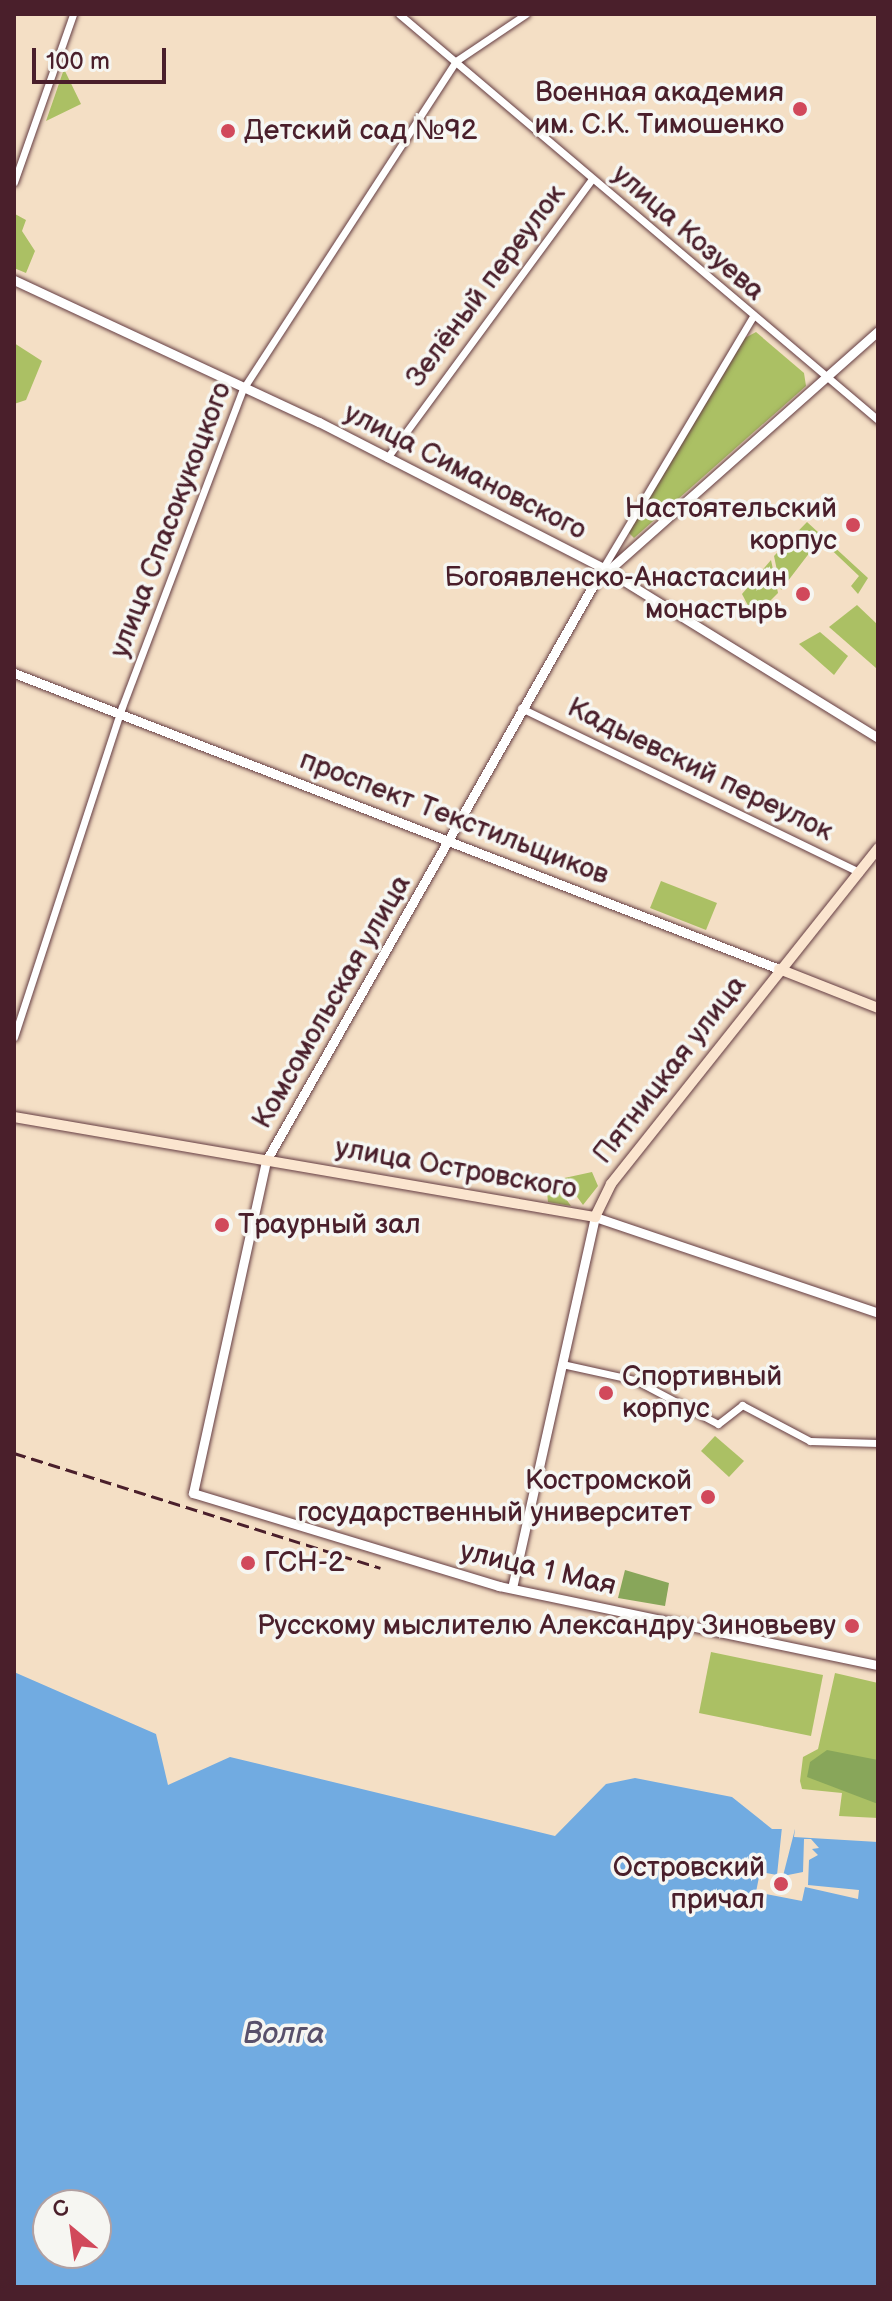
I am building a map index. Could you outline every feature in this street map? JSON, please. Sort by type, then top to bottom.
[{"type":"main road","name":"Пятницкая улица","points":[[595,1217],[611,1184],[878,848]]},
{"type":"main road","name":"проспект Текстильщиков","points":[[779,969],[878,1008]]},
{"type":"main road","name":"улица Островского","points":[[14,1117],[595,1217]]},
{"type":"street","points":[[14,182],[73,14]]},
{"type":"street","name":"улица Козуева","points":[[399,14],[752,318],[878,420]]},
{"type":"street","points":[[456,61],[526,14]]},
{"type":"street","name":"улица Спасокукоцкого","points":[[14,1037],[119,716],[243,389],[456,61]]},
{"type":"street","name":"Зелёный переулок","points":[[387,458],[592,179]]},
{"type":"street","name":"улица Симановского","points":[[14,280],[387,458],[603,568],[878,738]]},
{"type":"street","name":"Комсомольская улица","points":[[193,1493],[266,1161],[521,708],[752,318]]},
{"type":"street","name":"Комсомольская улица","points":[[603,568],[878,331]]},
{"type":"street","name":"проспект Текстильщиков","points":[[14,673],[447,844],[779,969]]},
{"type":"street","name":"Кадыевский переулок","points":[[521,708],[859,872]]},
{"type":"street","name":"улица Островского","points":[[595,1217],[878,1313]]},
{"type":"street","name":"Пятницкая улица","points":[[512,1588],[595,1217]]},
{"type":"street","points":[[562,1364],[635,1380],[718,1424],[742,1405],[810,1441],[878,1443]]},
{"type":"street","name":"улица 1 Мая","points":[[193,1493],[512,1588],[878,1665]]},
{"type":"green space","points":[[64,69],[81,104],[46,121],[54,98]]},
{"type":"green space","points":[[15,214],[26,220],[22,231],[35,251],[26,273],[14,268]]},
{"type":"green space","points":[[756,332],[804,373],[806,386],[634,538],[628,532],[745,338]]},
{"type":"green space","points":[[14,343],[42,361],[26,400],[14,404]]},
{"type":"green space","points":[[807,522],[868,578],[858,594],[851,586],[859,576],[820,539],[781,590],[774,556]]},
{"type":"green space","points":[[771,560],[778,593],[754,617],[742,594]]},
{"type":"green space","points":[[857,605],[878,625],[876,668],[829,627]]},
{"type":"green space","points":[[820,632],[848,656],[834,675],[799,644]]},
{"type":"green space","points":[[661,881],[717,903],[706,930],[650,908]]},
{"type":"green space","points":[[592,1172],[598,1186],[583,1205],[570,1187],[564,1196],[571,1206],[548,1202],[546,1182]]},
{"type":"green space","points":[[715,1436],[744,1461],[729,1477],[701,1451]]},
{"type":"green space","points":[[625,1570],[669,1583],[665,1606],[618,1598]]},
{"type":"green space","points":[[711,1652],[823,1675],[811,1736],[699,1713]]},
{"type":"green space","points":[[835,1673],[878,1683],[878,1818],[839,1816],[842,1793],[802,1789],[803,1757],[818,1749]]},
{"type":"green space","points":[[827,1750],[878,1760],[878,1804],[807,1777],[810,1762]]},
{"type":"water","name":"Волга","points":[[14,1672],[156,1734],[168,1785],[230,1757],[555,1836],[606,1784],[635,1778],[732,1797],[772,1829],[795,1829],[794,1837],[878,1842],[878,2287],[14,2287]]},
{"type":"pier","points":[[782,1827],[795,1829],[783,1876],[803,1872],[804,1839],[811,1839],[819,1848],[812,1849],[818,1855],[809,1860],[808,1885],[859,1890],[858,1899],[805,1887],[802,1901],[756,1892],[760,1872],[777,1875]]},
{"type":"railway","points":[[14,1453],[380,1568]]},
{"type":"place","name":"Военная академия им. С.К. Тимошенко","points":[[800,109]]},
{"type":"place","name":"Детский сад №92","points":[[228,131]]},
{"type":"place","name":"Настоятельский корпус","points":[[853,525]]},
{"type":"place","name":"Богоявленско-Анастасиин монастырь","points":[[803,594]]},
{"type":"place","name":"Траурный зал","points":[[222,1225]]},
{"type":"place","name":"Спортивный корпус","points":[[606,1393]]},
{"type":"place","name":"Костромской государственный университет","points":[[708,1497]]},
{"type":"place","name":"ГСН-2","points":[[248,1563]]},
{"type":"place","name":"Русскому мыслителю Александру Зиновьеву","points":[[852,1626]]},
{"type":"place","name":"Островский причал","points":[[781,1884]]}]
